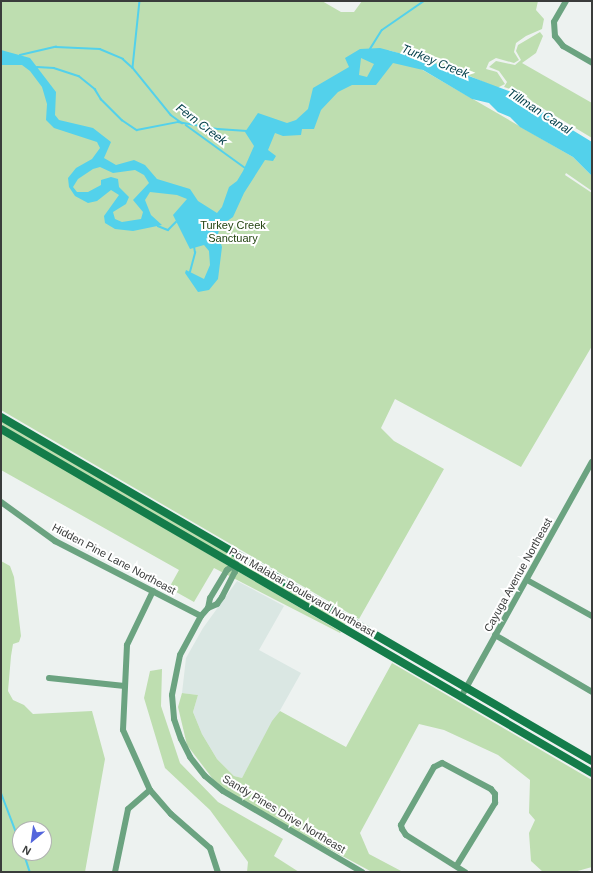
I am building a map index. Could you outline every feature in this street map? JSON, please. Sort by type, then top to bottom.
[{"type":"street","points":[[566,1],[554,22],[555,36],[563,46],[592,64]]},
{"type":"street","name":"Port Malabar Boulevard Northeast","points":[[1,417],[592,761]]},
{"type":"street","name":"Port Malabar Boulevard Northeast","points":[[1,429],[592,773]]},
{"type":"street","name":"Cayuga Avenue Northeast","points":[[461,696],[592,462]]},
{"type":"street","name":"Hidden Pine Lane Northeast","points":[[1,502],[55,541],[201,616]]},
{"type":"street","name":"Sandy Pines Drive Northeast","points":[[240,556],[234,565],[226,570],[210,598],[208,608],[201,616],[180,655],[172,695],[174,719],[190,757],[205,776],[222,791],[362,872]]},
{"type":"street","points":[[208,608],[217,604],[222,597],[235,572],[234,565]]},
{"type":"street","points":[[527,580],[592,616]]},
{"type":"street","points":[[153,592],[128,645],[124,730],[150,790],[171,814],[210,848],[218,872]]},
{"type":"street","points":[[495,635],[592,692]]},
{"type":"street","points":[[393,658],[398,649]]},
{"type":"street","points":[[49,678],[125,686]]},
{"type":"street","points":[[457,865],[495,803],[495,794],[491,789],[442,763],[434,767],[401,825],[406,835],[457,865],[465,872]]},
{"type":"street","points":[[115,872],[128,809],[150,790]]},
{"type":"shaded area","points":[[237,581],[284,606],[259,650],[301,673],[242,778],[234,776],[217,759],[202,734],[193,712],[198,695],[182,693],[186,658],[203,628]]},
{"type":"green space","name":"Turkey Creek Sanctuary","points":[[1,1],[322,1],[341,12],[354,12],[362,1],[538,1],[536,10],[544,19],[542,29],[526,36],[516,43],[514,52],[519,60],[514,63],[496,58],[489,62],[486,69],[497,72],[505,84],[497,88],[463,73],[388,50],[573,157],[592,176],[592,191],[566,173],[565,175],[592,193],[592,346],[521,467],[395,399],[381,428],[394,441],[444,469],[359,619],[1,410]]},
{"type":"green space","points":[[540,32],[543,36],[536,53],[522,63],[592,103],[592,138],[534,103],[524,94],[504,87],[507,82],[499,71],[489,67],[496,61],[515,65],[521,60],[516,51],[518,45]]},
{"type":"green space","points":[[1,421],[346,622],[344,626],[3,426]]},
{"type":"green space","points":[[1,432],[341,632],[340,633],[214,568],[194,602],[169,588],[179,570],[1,470]]},
{"type":"green space","points":[[1,561],[10,566],[14,577],[21,636],[19,642],[13,644],[8,691],[13,700],[24,705],[33,714],[92,711],[105,759],[85,872],[1,872]]},
{"type":"green space","points":[[392,663],[592,780],[592,867],[574,872],[543,872],[531,861],[529,833],[535,820],[529,813],[530,780],[498,755],[444,730],[419,724],[360,833],[369,854],[403,872],[372,872],[222,791],[187,745],[178,707],[182,693],[198,695],[193,712],[202,734],[217,759],[234,776],[242,778],[272,721],[280,711],[346,747]]},
{"type":"green space","points":[[162,669],[161,706],[180,763],[218,802],[283,839],[274,856],[299,872],[247,872],[248,862],[210,810],[165,768],[144,698],[150,671]]},
{"type":"water","name":"Tillman Canal","points":[[380,48],[429,61],[522,96],[533,106],[592,142],[592,176],[573,157],[520,127],[510,117],[498,112],[489,103],[472,99],[423,70],[393,63],[376,85],[352,85],[338,92],[321,110],[314,129],[302,129],[301,135],[283,136],[275,133],[268,150],[276,156],[273,161],[265,160],[244,193],[233,217],[220,226],[218,234],[222,247],[218,279],[209,290],[198,292],[185,273],[186,270],[204,279],[210,265],[209,251],[204,245],[190,249],[173,215],[187,199],[177,195],[150,192],[145,200],[151,215],[162,225],[133,231],[115,229],[105,223],[104,216],[119,195],[111,190],[97,201],[88,203],[75,196],[69,187],[68,178],[76,168],[92,159],[100,148],[97,142],[54,128],[46,120],[47,104],[42,87],[30,71],[22,65],[1,65],[1,50],[30,58],[56,92],[55,115],[59,120],[93,128],[111,142],[104,158],[116,165],[134,160],[145,165],[157,179],[190,189],[198,201],[217,213],[222,207],[229,187],[237,181],[243,171],[254,146],[245,132],[258,113],[287,123],[296,120],[308,109],[313,88],[349,67],[345,58],[360,49]],"holes":[[[361,58],[374,64],[367,77],[359,75]],[[100,167],[113,173],[135,170],[144,175],[149,183],[133,200],[143,212],[141,219],[122,222],[115,219],[113,212],[126,204],[129,197],[119,187],[118,179],[111,177],[101,180],[101,185],[88,192],[77,192],[73,187],[78,179],[93,169]]]},
{"type":"waterway","name":"Fern Creek","points":[[140,1],[133,68],[171,115],[182,123]]},
{"type":"waterway","points":[[370,49],[382,30],[424,1]]},
{"type":"waterway","name":"Fern Creek","points":[[20,55],[56,47],[100,49],[123,59],[133,68]]},
{"type":"waterway","points":[[37,67],[54,68],[79,76],[95,89],[101,99],[122,120],[137,130],[178,122],[218,129],[247,131]]},
{"type":"waterway","name":"Fern Creek","points":[[186,125],[244,167]]},
{"type":"waterway","name":"Turkey Creek","points":[[158,226],[168,230],[176,222]]},
{"type":"waterway","name":"Turkey Creek","points":[[190,272],[195,253],[194,247]]},
{"type":"waterway","points":[[1,792],[12,821]]},
{"type":"waterway","points":[[27,861],[30,872]]}]
